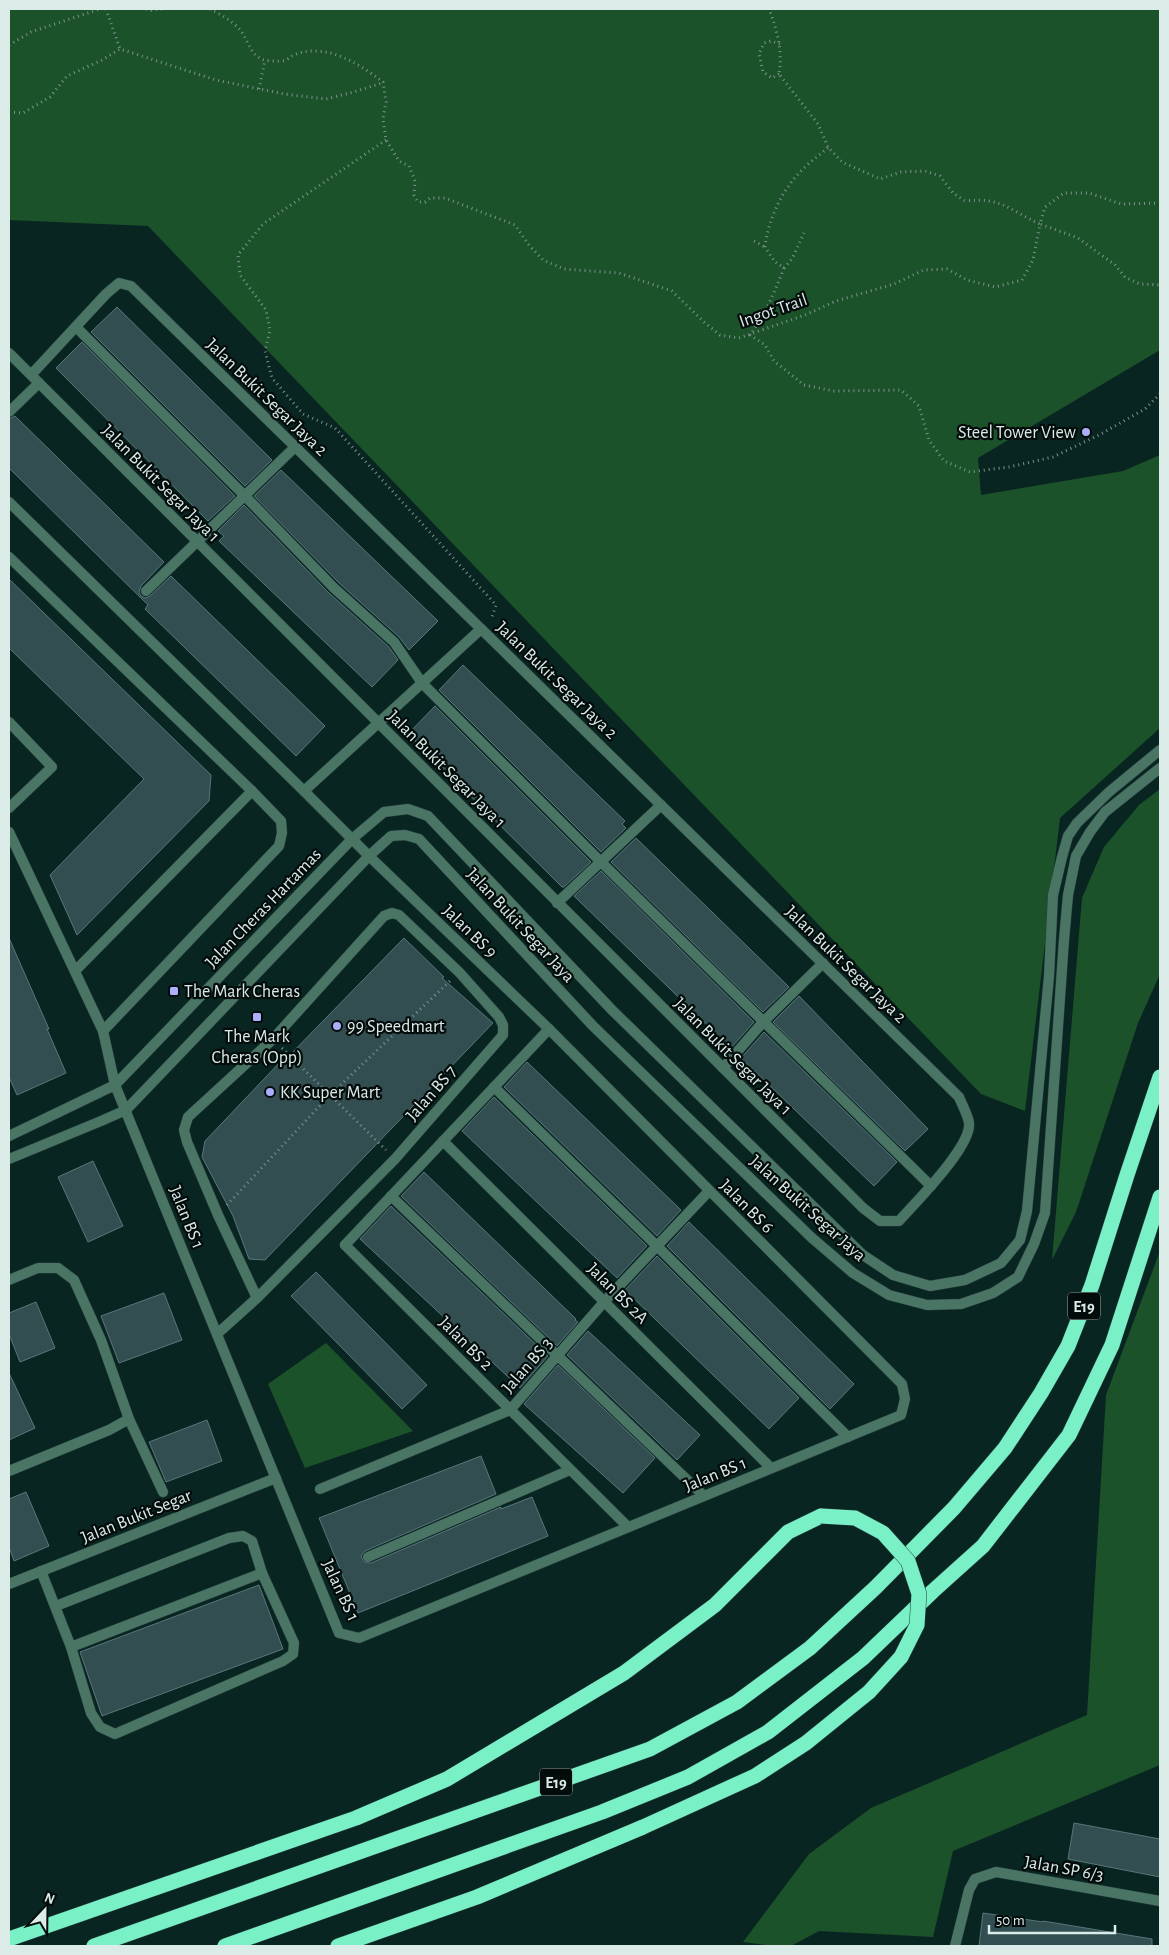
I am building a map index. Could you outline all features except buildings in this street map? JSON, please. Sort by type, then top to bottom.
[{"type":"highway","name":"E19","points":[[94,1946],[650,1749],[737,1702],[810,1648],[876,1587],[954,1508],[1005,1448],[1041,1393],[1068,1346],[1092,1285],[1160,1077]]},
{"type":"highway","name":"E19","points":[[226,1946],[602,1812],[688,1777],[768,1732],[863,1658],[983,1546],[1069,1435],[1112,1345],[1160,1197]]},
{"type":"highway","points":[[9,1939],[356,1818],[447,1779],[624,1673],[715,1605],[788,1532],[821,1516],[855,1518],[883,1533],[908,1561],[919,1594],[917,1626],[901,1657],[869,1692],[806,1743],[755,1776],[642,1828],[477,1897],[338,1946]]},
{"type":"street","name":"Jalan Bukit Segar Jaya 2","points":[[76,327],[106,294],[119,283],[131,286],[959,1097]]},
{"type":"street","points":[[31,375],[76,327],[334,588],[394,642],[422,683],[601,862],[931,1186]]},
{"type":"street","name":"Jalan Bukit Segar Jaya 1","points":[[9,353],[863,1208],[880,1221],[899,1221],[931,1186],[966,1140],[969,1124],[959,1097]]},
{"type":"street","points":[[9,412],[39,383]]},
{"type":"street","points":[[146,591],[295,447]]},
{"type":"street","name":"Jalan BS 9","points":[[9,502],[548,1029]]},
{"type":"street","points":[[9,557],[281,821],[282,833],[279,846],[103,1031]]},
{"type":"street","points":[[304,791],[481,629]]},
{"type":"street","points":[[9,722],[52,767],[9,808]]},
{"type":"street","name":"Jalan Bukit Segar Jaya","points":[[428,816],[612,1010],[844,1238],[863,1255],[893,1275],[930,1286],[965,1280],[1001,1263],[1020,1240],[1027,1211],[1031,1179],[1049,976],[1053,895],[1062,857],[1068,836],[1077,823],[1109,792],[1160,750]]},
{"type":"street","name":"Jalan Bukit Segar Jaya","points":[[369,856],[391,836],[406,835],[419,839],[593,1026],[812,1238],[853,1273],[889,1295],[927,1305],[961,1304],[993,1293],[1018,1277],[1034,1244],[1045,1213],[1053,1123],[1064,940],[1068,895],[1076,856],[1090,832],[1106,812],[1160,768]]},
{"type":"street","points":[[74,971],[252,791]]},
{"type":"street","points":[[558,903],[661,805]]},
{"type":"street","name":"Jalan Cheras Hartamas","points":[[9,1136],[116,1085],[352,839],[384,812],[408,809],[428,816]]},
{"type":"street","name":"Jalan BS 1","points":[[9,832],[103,1031],[116,1085],[339,1633],[359,1638],[901,1415]]},
{"type":"street","points":[[9,1159],[126,1110],[369,856]]},
{"type":"street","name":"Jalan BS 7","points":[[217,1334],[257,1298],[395,1159],[503,1034],[503,1025],[499,1017],[459,972],[399,915],[392,912],[384,916],[273,1039]]},
{"type":"street","points":[[723,1068],[764,1022],[823,963]]},
{"type":"street","points":[[548,1029],[391,1196],[704,1496]]},
{"type":"street","name":"Jalan BS 6","points":[[548,1029],[902,1384],[904,1399],[901,1415]]},
{"type":"street","points":[[257,1298],[218,1215],[187,1142],[184,1130],[188,1117],[273,1039]]},
{"type":"street","points":[[494,1087],[657,1246],[848,1437]]},
{"type":"street","name":"Jalan BS 2A","points":[[443,1141],[771,1468]]},
{"type":"street","name":"Jalan BS 3","points":[[320,1489],[510,1410],[604,1302],[709,1191]]},
{"type":"street","name":"Jalan BS 2","points":[[391,1196],[345,1245],[628,1527]]},
{"type":"street","points":[[9,1280],[38,1268],[58,1268],[74,1280],[101,1340],[129,1419],[162,1492]]},
{"type":"street","points":[[9,1471],[109,1430],[129,1419]]},
{"type":"street","points":[[368,1557],[570,1470]]},
{"type":"street","name":"Jalan Bukit Segar","points":[[9,1584],[276,1478]]},
{"type":"street","points":[[41,1571],[71,1647],[91,1713],[100,1727],[115,1734],[283,1661],[293,1654],[294,1643],[262,1573],[252,1542],[243,1536],[229,1538],[56,1606]]},
{"type":"street","points":[[71,1647],[262,1573]]},
{"type":"street","name":"Jalan SP 6/3","points":[[955,1946],[969,1890],[975,1879],[996,1872],[1160,1901]]},
{"type":"path","points":[[9,45],[31,32],[100,9]]},
{"type":"path","points":[[106,9],[120,49]]},
{"type":"path","points":[[146,9],[163,9]]},
{"type":"path","points":[[210,9],[218,12],[240,30],[255,56],[265,60],[284,61],[295,54],[322,51],[346,58],[365,68],[383,82]]},
{"type":"path","points":[[769,9],[780,44],[781,61],[779,74],[818,124],[828,148],[842,162],[880,179],[901,172],[925,171],[940,176],[953,193],[964,201],[983,199],[1006,205],[1040,224],[1078,238],[1115,265],[1125,277],[1140,284],[1160,285]]},
{"type":"path","points":[[779,74],[772,78],[763,72],[759,54],[764,43],[771,41],[780,44]]},
{"type":"path","points":[[9,112],[23,113],[50,97],[67,76],[102,60],[120,49],[216,80],[284,94],[326,99],[383,82]]},
{"type":"path","points":[[259,89],[265,60]]},
{"type":"path","name":"Ingot Trail","points":[[383,82],[386,102],[383,119],[386,140],[399,161],[409,166],[415,181],[414,195],[418,202],[425,202],[430,198],[445,198],[515,225],[528,244],[543,260],[564,269],[619,273],[672,291],[720,335],[738,338],[805,315],[836,301],[894,284],[924,270],[947,269],[967,280],[995,287],[1022,280],[1033,260],[1045,207],[1064,193],[1089,193],[1121,204],[1160,203]]},
{"type":"path","points":[[386,140],[263,224],[238,255],[240,275],[266,310],[270,330],[265,351],[272,378],[303,414],[335,428],[496,605],[492,618],[481,629]]},
{"type":"path","points":[[765,247],[767,230],[780,200],[800,172],[828,148]]},
{"type":"path","points":[[804,233],[792,258],[784,268],[760,321],[750,335],[765,345],[774,361],[804,385],[834,391],[901,390],[920,406],[929,440],[944,460],[970,472],[1009,467],[1053,457],[1099,435],[1145,409],[1160,394]]},
{"type":"path","points":[[754,241],[765,247],[775,262],[784,268]]},
{"type":"path","points":[[218,1215],[329,1096],[459,972]]},
{"type":"path","points":[[273,1039],[395,1159]]},
{"type":"green space","points":[[9,9],[1160,9],[1160,350],[978,458],[981,495],[1123,471],[1160,455],[1160,728],[1060,818],[1025,1111],[981,1094],[148,226],[9,220]]},
{"type":"green space","points":[[1160,789],[1160,974],[1138,1023],[1076,1212],[1052,1260],[1082,898],[1104,847],[1139,805]]},
{"type":"green space","points":[[1160,1251],[1160,1765],[953,1851],[933,1937],[819,1931],[791,1946],[743,1942],[809,1854],[871,1808],[1087,1715],[1106,1395]]},
{"type":"green space","points":[[326,1343],[413,1431],[305,1468],[268,1384]]},
{"type":"place","name":"Steel Tower View","points":[[1086,432]]},
{"type":"place","name":"The Mark Cheras","points":[[174,991]]},
{"type":"place","name":"The Mark Cheras (Opp)","points":[[257,1017]]},
{"type":"place","name":"99 Speedmart","points":[[337,1026]]},
{"type":"place","name":"KK Super Mart","points":[[270,1092]]}]
